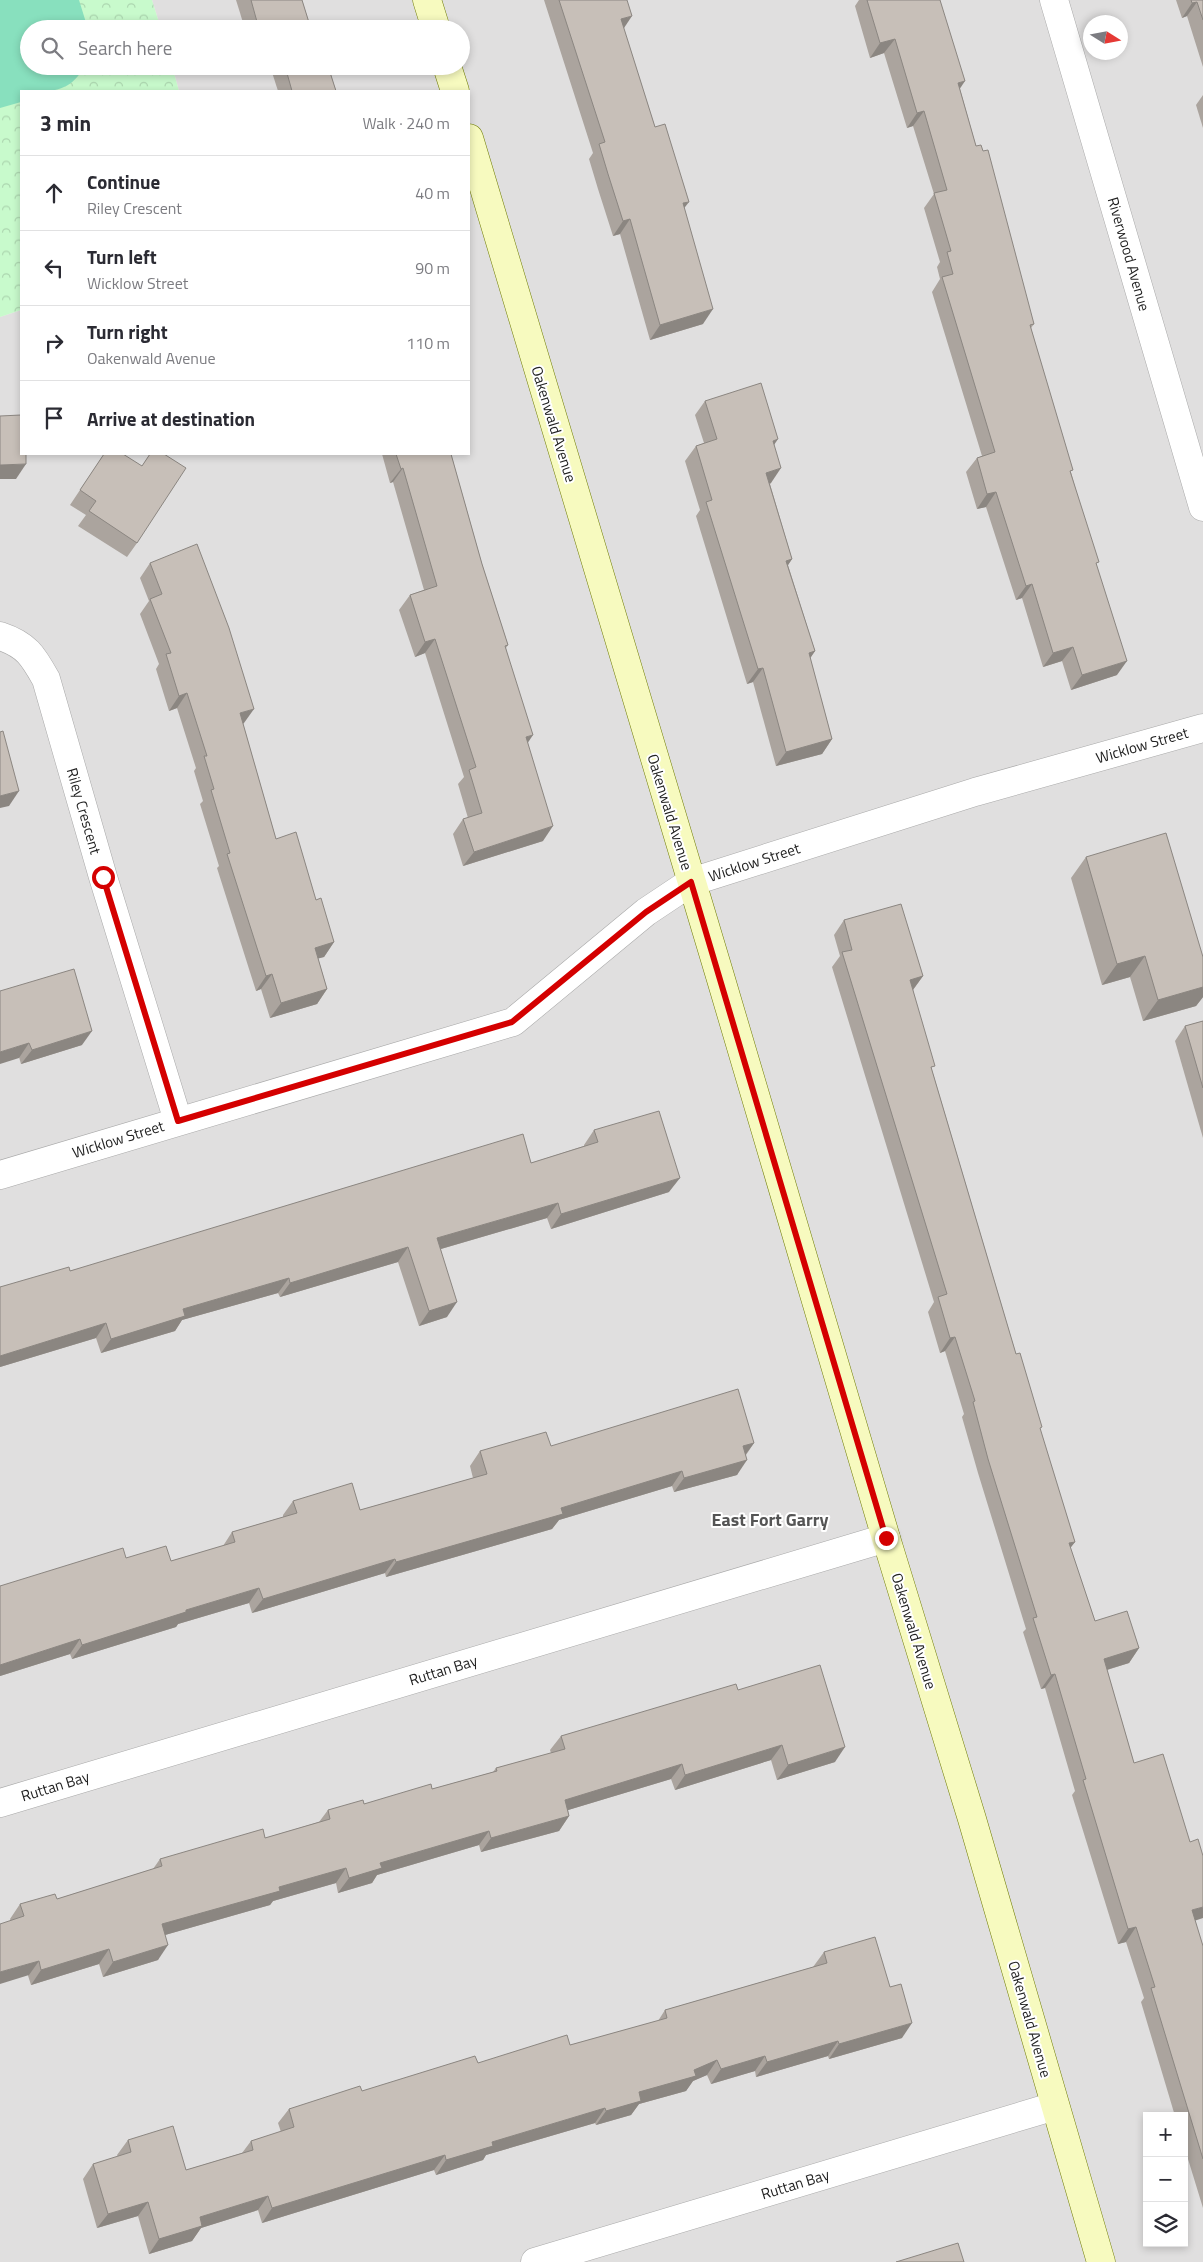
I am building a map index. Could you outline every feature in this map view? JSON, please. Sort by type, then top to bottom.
[{"type":"street","points":[[427,0],[433,20]]},
{"type":"street","name":"Riverwood Avenue","points":[[1054,0],[1203,507]]},
{"type":"street","points":[[450,75],[455,90]]},
{"type":"street","name":"Oakenwald Avenue","points":[[470,141],[886,1538],[972,1819],[1054,2106],[1102,2262]]},
{"type":"street","name":"Riley Crescent","points":[[0,636],[16,641],[32,655],[46,679],[130,969],[178,1121]]},
{"type":"street","name":"Wicklow Street","points":[[0,1175],[512,1022],[646,912],[691,882],[976,792],[1203,728]]},
{"type":"street","name":"Ruttan Bay","points":[[0,1803],[886,1538]]},
{"type":"street","name":"Ruttan Bay","points":[[535,2262],[1054,2106]]},
{"type":"shaded area","points":[[152,0],[1203,0],[1203,2262],[0,2262],[0,317],[20,310],[20,455],[470,455],[470,90],[179,90],[175,75],[470,75],[470,20],[158,20]]},
{"type":"green space","points":[[0,0],[152,0],[158,20],[20,20],[20,75],[175,75],[179,90],[20,90],[20,310],[0,317]]},
{"type":"green space","points":[[0,0],[79,0],[85,20],[20,20],[20,75],[79,75],[65,87],[58,89],[20,90],[20,102],[0,108]]},
{"type":"building","points":[[251,0],[302,0],[308,20],[257,20]]},
{"type":"building","points":[[559,0],[627,0],[632,16],[621,19],[655,127],[665,124],[689,202],[683,203],[713,309],[660,325],[630,219],[623,221],[608,174],[599,144],[605,142]]},
{"type":"building","points":[[867,0],[940,0],[965,81],[958,83],[976,146],[981,145],[983,151],[988,150],[1034,324],[1030,325],[1073,470],[1070,471],[1099,562],[1096,563],[1127,661],[1082,675],[1073,647],[1053,653],[1032,584],[1026,586],[996,492],[987,494],[977,458],[995,452],[942,277],[953,274],[947,252],[951,251],[934,193],[947,190],[924,111],[917,113],[895,39],[880,43]]},
{"type":"building","points":[[1191,0],[1203,0],[1203,20],[1197,2],[1192,3]]},
{"type":"building","points":[[288,75],[331,75],[336,90],[292,90]]},
{"type":"building","points":[[761,383],[778,439],[773,441],[781,468],[766,473],[792,559],[786,561],[815,651],[809,653],[832,739],[786,752],[763,668],[758,669],[706,502],[712,500],[696,446],[717,439],[705,401]]},
{"type":"building","points":[[20,415],[20,455],[26,455],[26,464],[0,465],[0,416]]},
{"type":"building","points":[[103,455],[125,455],[142,466],[149,455],[166,455],[186,468],[137,543],[89,511],[96,501],[80,490]]},
{"type":"building","points":[[396,455],[451,455],[482,564],[508,645],[505,646],[533,735],[526,737],[553,826],[474,852],[463,819],[482,813],[469,770],[476,767],[435,639],[425,642],[410,595],[437,586],[403,468],[401,469]]},
{"type":"building","points":[[197,544],[229,628],[254,709],[240,713],[276,839],[296,832],[316,900],[321,898],[334,942],[315,948],[327,989],[281,1003],[272,974],[266,976],[227,854],[230,853],[211,790],[214,789],[204,756],[207,756],[187,693],[179,696],[166,654],[171,653],[150,599],[162,594],[150,563]]},
{"type":"building","points":[[3,731],[19,791],[0,796],[0,732]]},
{"type":"building","points":[[1166,833],[1203,957],[1203,987],[1158,1000],[1145,956],[1117,964],[1086,857]]},
{"type":"building","points":[[901,904],[923,976],[910,980],[935,1066],[931,1067],[1016,1354],[1020,1353],[1042,1427],[1040,1428],[1075,1542],[1069,1543],[1095,1621],[1127,1611],[1139,1648],[1104,1659],[1134,1763],[1163,1754],[1190,1842],[1198,1839],[1203,1856],[1203,1907],[1192,1910],[1203,1946],[1203,2159],[1151,1988],[1155,1987],[1136,1927],[1128,1929],[1083,1780],[1086,1779],[1055,1674],[1051,1675],[1033,1618],[1037,1617],[988,1459],[973,1402],[975,1401],[955,1337],[950,1338],[938,1297],[947,1294],[842,952],[852,950],[844,920]]},
{"type":"building","points":[[74,969],[92,1031],[32,1050],[29,1043],[0,1052],[0,991]]},
{"type":"building","points":[[1203,1021],[1203,1088],[1185,1026]]},
{"type":"building","points":[[659,1111],[680,1178],[561,1214],[558,1203],[437,1238],[457,1302],[429,1311],[408,1247],[290,1283],[289,1278],[183,1309],[185,1316],[111,1339],[106,1323],[0,1356],[0,1287],[69,1267],[70,1271],[523,1134],[531,1163],[598,1142],[594,1130]]},
{"type":"building","points":[[738,1389],[754,1443],[743,1446],[747,1460],[684,1478],[682,1471],[561,1508],[563,1514],[396,1562],[395,1559],[263,1599],[259,1588],[82,1645],[80,1639],[0,1665],[0,1586],[123,1548],[126,1558],[166,1546],[171,1561],[235,1542],[232,1532],[297,1513],[293,1501],[352,1483],[360,1510],[487,1474],[480,1451],[546,1432],[551,1446]]},
{"type":"building","points":[[820,1665],[845,1747],[788,1765],[782,1745],[685,1775],[682,1764],[565,1800],[569,1816],[491,1838],[489,1831],[380,1863],[382,1868],[349,1878],[346,1868],[279,1887],[280,1891],[162,1924],[168,1945],[113,1962],[109,1949],[41,1970],[39,1961],[0,1972],[0,1924],[24,1916],[20,1904],[55,1894],[57,1899],[162,1866],[160,1859],[263,1829],[265,1838],[330,1819],[328,1810],[363,1800],[364,1804],[431,1784],[432,1789],[497,1771],[496,1768],[565,1749],[561,1736],[736,1684],[738,1690]]},
{"type":"building","points":[[875,1937],[890,1987],[901,1984],[912,2023],[839,2044],[838,2041],[767,2062],[765,2056],[721,2069],[717,2060],[694,2070],[696,2076],[639,2092],[641,2101],[606,2111],[605,2108],[492,2142],[493,2146],[446,2160],[445,2155],[272,2208],[268,2196],[200,2217],[202,2226],[159,2239],[148,2202],[108,2214],[93,2164],[131,2152],[128,2140],[173,2126],[186,2170],[253,2150],[251,2141],[294,2127],[289,2109],[360,2086],[362,2091],[475,2056],[478,2063],[567,2035],[570,2045],[667,2018],[665,2010],[827,1963],[824,1952]]},
{"type":"building","points":[[958,2243],[964,2262],[896,2262]]},
{"type":"district","name":"East Fort Garry","points":[[770,1519]]},
{"type":"route","points":[[103,877],[178,1121],[468,1037],[512,1022],[646,912],[691,882],[886,1538]]}]
